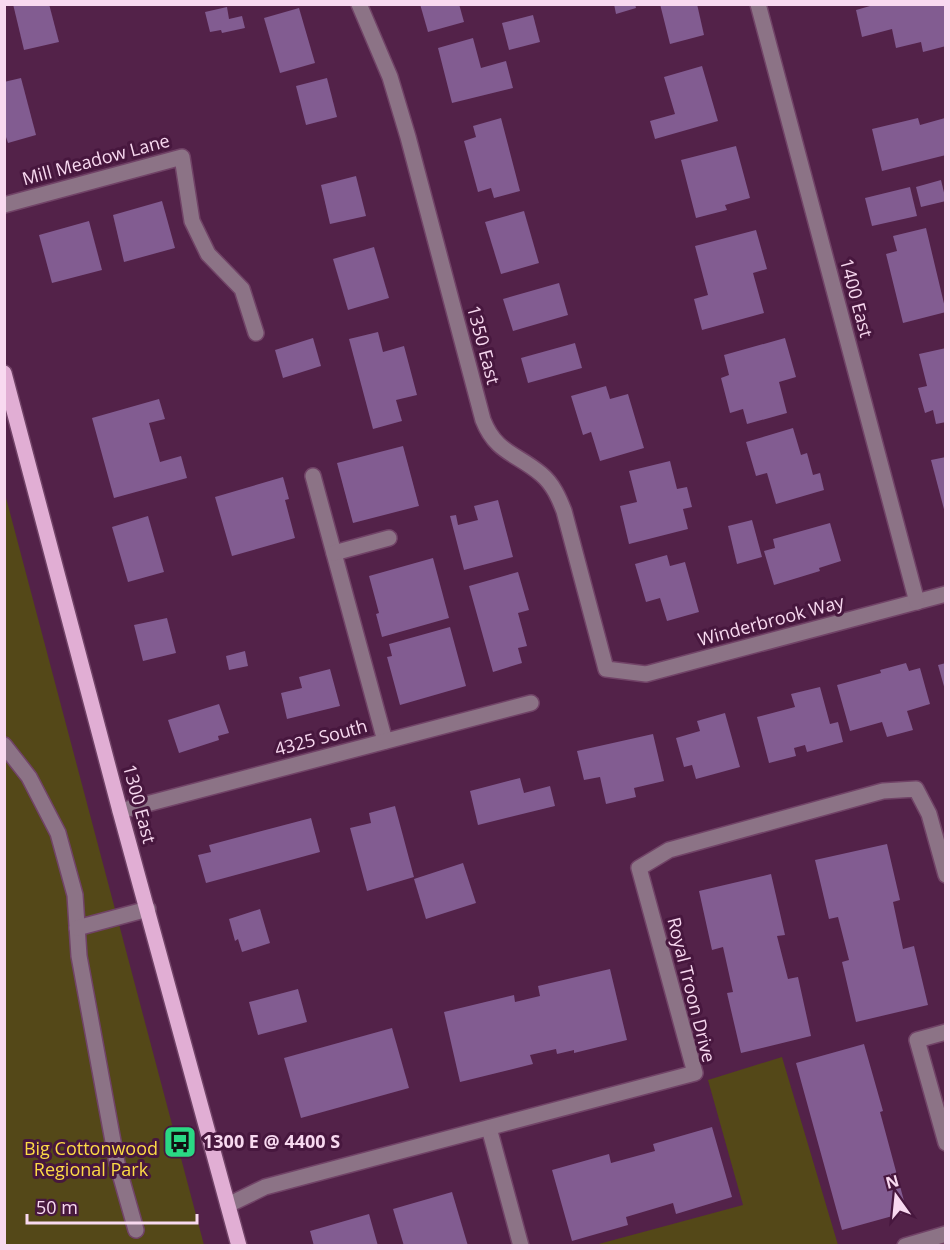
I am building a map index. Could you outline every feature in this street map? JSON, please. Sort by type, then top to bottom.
[{"type":"main road","name":"1300 East","points":[[4,373],[120,811],[239,1245]]},
{"type":"street","name":"1350 East","points":[[359,4],[390,77],[408,137],[483,420],[489,435],[498,446],[542,475],[556,492],[564,511],[606,669]]},
{"type":"street","name":"1400 East","points":[[758,4],[917,602]]},
{"type":"street","name":"Mill Meadow Lane","points":[[4,205],[182,157],[192,221],[208,254],[242,289],[256,333]]},
{"type":"street","points":[[313,476],[385,741]]},
{"type":"street","points":[[334,553],[389,538]]},
{"type":"street","name":"Winderbrook Way","points":[[606,669],[646,674],[945,594]]},
{"type":"street","name":"4325 South","points":[[120,811],[531,703]]},
{"type":"street","points":[[4,745],[29,777],[58,833],[75,895],[79,956],[117,1163],[136,1230]]},
{"type":"street","name":"Royal Troon Drive","points":[[228,1205],[264,1187],[695,1073],[639,868],[669,850],[882,791],[916,789],[929,814],[945,875]]},
{"type":"street","points":[[77,928],[148,909]]},
{"type":"street","points":[[945,1032],[917,1040],[945,1143]]},
{"type":"street","points":[[489,1128],[521,1245]]},
{"type":"street","points":[[905,1245],[945,1234]]},
{"type":"green space","name":"Big Cottonwood Regional Park","points":[[5,494],[204,1245],[5,1245]]},
{"type":"green space","points":[[782,1057],[838,1245],[595,1245],[743,1205],[708,1080]]},
{"type":"building","points":[[13,4],[49,4],[59,42],[24,50]]},
{"type":"building","points":[[420,4],[459,4],[464,22],[428,32]]},
{"type":"building","points":[[614,4],[635,4],[636,8],[616,14]]},
{"type":"building","points":[[660,4],[697,4],[704,35],[670,44]]},
{"type":"building","points":[[877,4],[944,4],[946,46],[923,52],[921,42],[896,48],[892,29],[862,37],[856,10]]},
{"type":"building","points":[[227,7],[229,19],[242,16],[245,28],[222,33],[221,30],[210,32],[205,12]]},
{"type":"building","points":[[299,8],[315,63],[280,73],[264,18]]},
{"type":"building","points":[[533,15],[540,42],[509,50],[502,23]]},
{"type":"building","points":[[473,38],[481,68],[506,61],[513,88],[452,103],[438,48]]},
{"type":"building","points":[[702,66],[718,121],[655,139],[650,121],[675,114],[664,77]]},
{"type":"building","points":[[21,78],[36,135],[8,143],[4,131],[4,82]]},
{"type":"building","points":[[327,78],[337,117],[306,125],[296,86]]},
{"type":"building","points":[[501,118],[520,191],[494,198],[491,188],[478,192],[464,141],[476,137],[473,126]]},
{"type":"building","points":[[918,118],[920,125],[945,118],[946,155],[882,171],[872,129]]},
{"type":"building","points":[[736,146],[750,198],[725,205],[727,210],[696,218],[681,160]]},
{"type":"building","points":[[356,176],[366,216],[330,224],[321,185]]},
{"type":"building","points":[[941,180],[946,201],[921,207],[916,187]]},
{"type":"building","points":[[910,187],[917,216],[872,226],[865,198]]},
{"type":"building","points":[[162,201],[175,248],[124,262],[113,215]]},
{"type":"building","points":[[524,211],[539,263],[501,274],[485,222]]},
{"type":"building","points":[[89,221],[102,270],[52,283],[39,235]]},
{"type":"building","points":[[926,228],[946,312],[903,323],[886,254],[897,251],[893,236]]},
{"type":"building","points":[[756,230],[767,269],[753,273],[764,313],[702,330],[694,299],[708,295],[695,246]]},
{"type":"building","points":[[374,247],[389,298],[348,310],[333,259]]},
{"type":"building","points":[[559,283],[568,315],[513,331],[503,299]]},
{"type":"building","points":[[378,332],[383,352],[404,346],[417,395],[396,400],[402,421],[373,429],[349,339]]},
{"type":"building","points":[[313,338],[321,366],[283,378],[275,350]]},
{"type":"building","points":[[785,338],[796,377],[779,382],[787,413],[747,424],[743,409],[730,413],[721,378],[729,375],[724,355]]},
{"type":"building","points":[[575,343],[582,368],[528,383],[521,358]]},
{"type":"building","points":[[946,348],[946,422],[936,424],[933,410],[925,413],[918,388],[927,386],[919,354]]},
{"type":"building","points":[[606,386],[610,399],[628,394],[644,448],[600,461],[591,432],[583,435],[571,396]]},
{"type":"building","points":[[159,399],[165,419],[149,423],[160,462],[181,456],[187,478],[114,498],[92,418]]},
{"type":"building","points":[[793,428],[801,455],[807,453],[813,475],[820,473],[824,490],[776,504],[767,473],[756,476],[746,442]]},
{"type":"building","points":[[403,446],[419,506],[353,523],[337,463]]},
{"type":"building","points":[[946,457],[946,513],[945,513],[931,460]]},
{"type":"building","points":[[670,461],[677,489],[687,487],[692,507],[683,509],[688,529],[629,544],[620,506],[637,502],[629,471]]},
{"type":"building","points":[[283,477],[289,499],[285,500],[295,538],[232,556],[215,497]]},
{"type":"building","points":[[498,500],[513,557],[464,570],[450,516],[456,515],[458,525],[478,520],[474,506]]},
{"type":"building","points":[[148,516],[164,572],[128,582],[112,527]]},
{"type":"building","points":[[752,520],[762,557],[737,564],[728,526]]},
{"type":"building","points":[[830,523],[841,561],[819,568],[820,571],[774,585],[764,551],[775,548],[773,539]]},
{"type":"building","points":[[667,555],[670,566],[685,562],[699,612],[667,621],[660,598],[646,602],[635,564]]},
{"type":"building","points":[[433,558],[449,618],[382,637],[376,614],[379,613],[369,576]]},
{"type":"building","points":[[518,572],[529,610],[518,613],[527,646],[518,648],[522,663],[493,672],[469,586]]},
{"type":"building","points":[[167,618],[176,653],[143,661],[134,625]]},
{"type":"building","points":[[450,627],[466,686],[400,705],[387,657],[392,656],[389,644]]},
{"type":"building","points":[[245,651],[248,666],[229,670],[226,656]]},
{"type":"building","points":[[906,663],[909,671],[920,668],[930,704],[907,711],[913,730],[887,737],[882,722],[850,731],[837,685],[881,673],[880,670]]},
{"type":"building","points":[[946,663],[946,690],[945,690],[938,665]]},
{"type":"building","points":[[330,669],[340,706],[287,719],[281,693],[302,688],[299,677]]},
{"type":"building","points":[[820,687],[830,724],[838,722],[843,742],[807,752],[805,745],[794,748],[796,756],[769,763],[757,717],[795,707],[791,694]]},
{"type":"building","points":[[219,704],[229,733],[218,736],[219,740],[179,753],[168,720]]},
{"type":"building","points":[[725,713],[740,767],[696,779],[692,765],[684,767],[676,738],[700,731],[697,721]]},
{"type":"building","points":[[653,734],[664,781],[634,788],[636,797],[606,804],[600,777],[584,780],[577,751]]},
{"type":"building","points":[[520,778],[524,793],[550,786],[555,806],[478,825],[470,791]]},
{"type":"building","points":[[395,806],[414,877],[367,891],[350,828],[371,823],[369,813]]},
{"type":"building","points":[[311,818],[320,852],[206,883],[198,855],[211,852],[209,845]]},
{"type":"building","points":[[887,844],[900,900],[893,902],[903,949],[914,946],[928,1005],[856,1022],[842,962],[849,960],[838,917],[829,919],[815,860]]},
{"type":"building","points":[[463,863],[476,903],[426,919],[414,879]]},
{"type":"building","points":[[771,874],[785,935],[777,936],[788,979],[798,977],[811,1036],[741,1053],[727,993],[733,992],[723,947],[712,950],[699,891]]},
{"type":"building","points":[[260,909],[270,943],[242,952],[238,939],[235,941],[229,919]]},
{"type":"building","points":[[610,969],[627,1040],[574,1053],[574,1050],[557,1054],[556,1049],[530,1055],[533,1064],[460,1082],[444,1012],[514,995],[515,1002],[540,996],[538,986]]},
{"type":"building","points":[[298,989],[307,1022],[258,1035],[249,1002]]},
{"type":"building","points":[[392,1028],[409,1088],[301,1118],[284,1058]]},
{"type":"building","points":[[864,1044],[907,1212],[842,1230],[796,1063]]},
{"type":"building","points":[[712,1127],[732,1197],[676,1214],[673,1203],[626,1217],[628,1225],[572,1241],[552,1170],[609,1154],[611,1163],[655,1151],[653,1144]]},
{"type":"building","points":[[452,1192],[468,1246],[404,1246],[393,1209]]},
{"type":"building","points":[[369,1214],[378,1246],[314,1246],[310,1231]]},
{"type":"place","name":"1300 E @ 4400 S","points":[[180,1142]]}]
